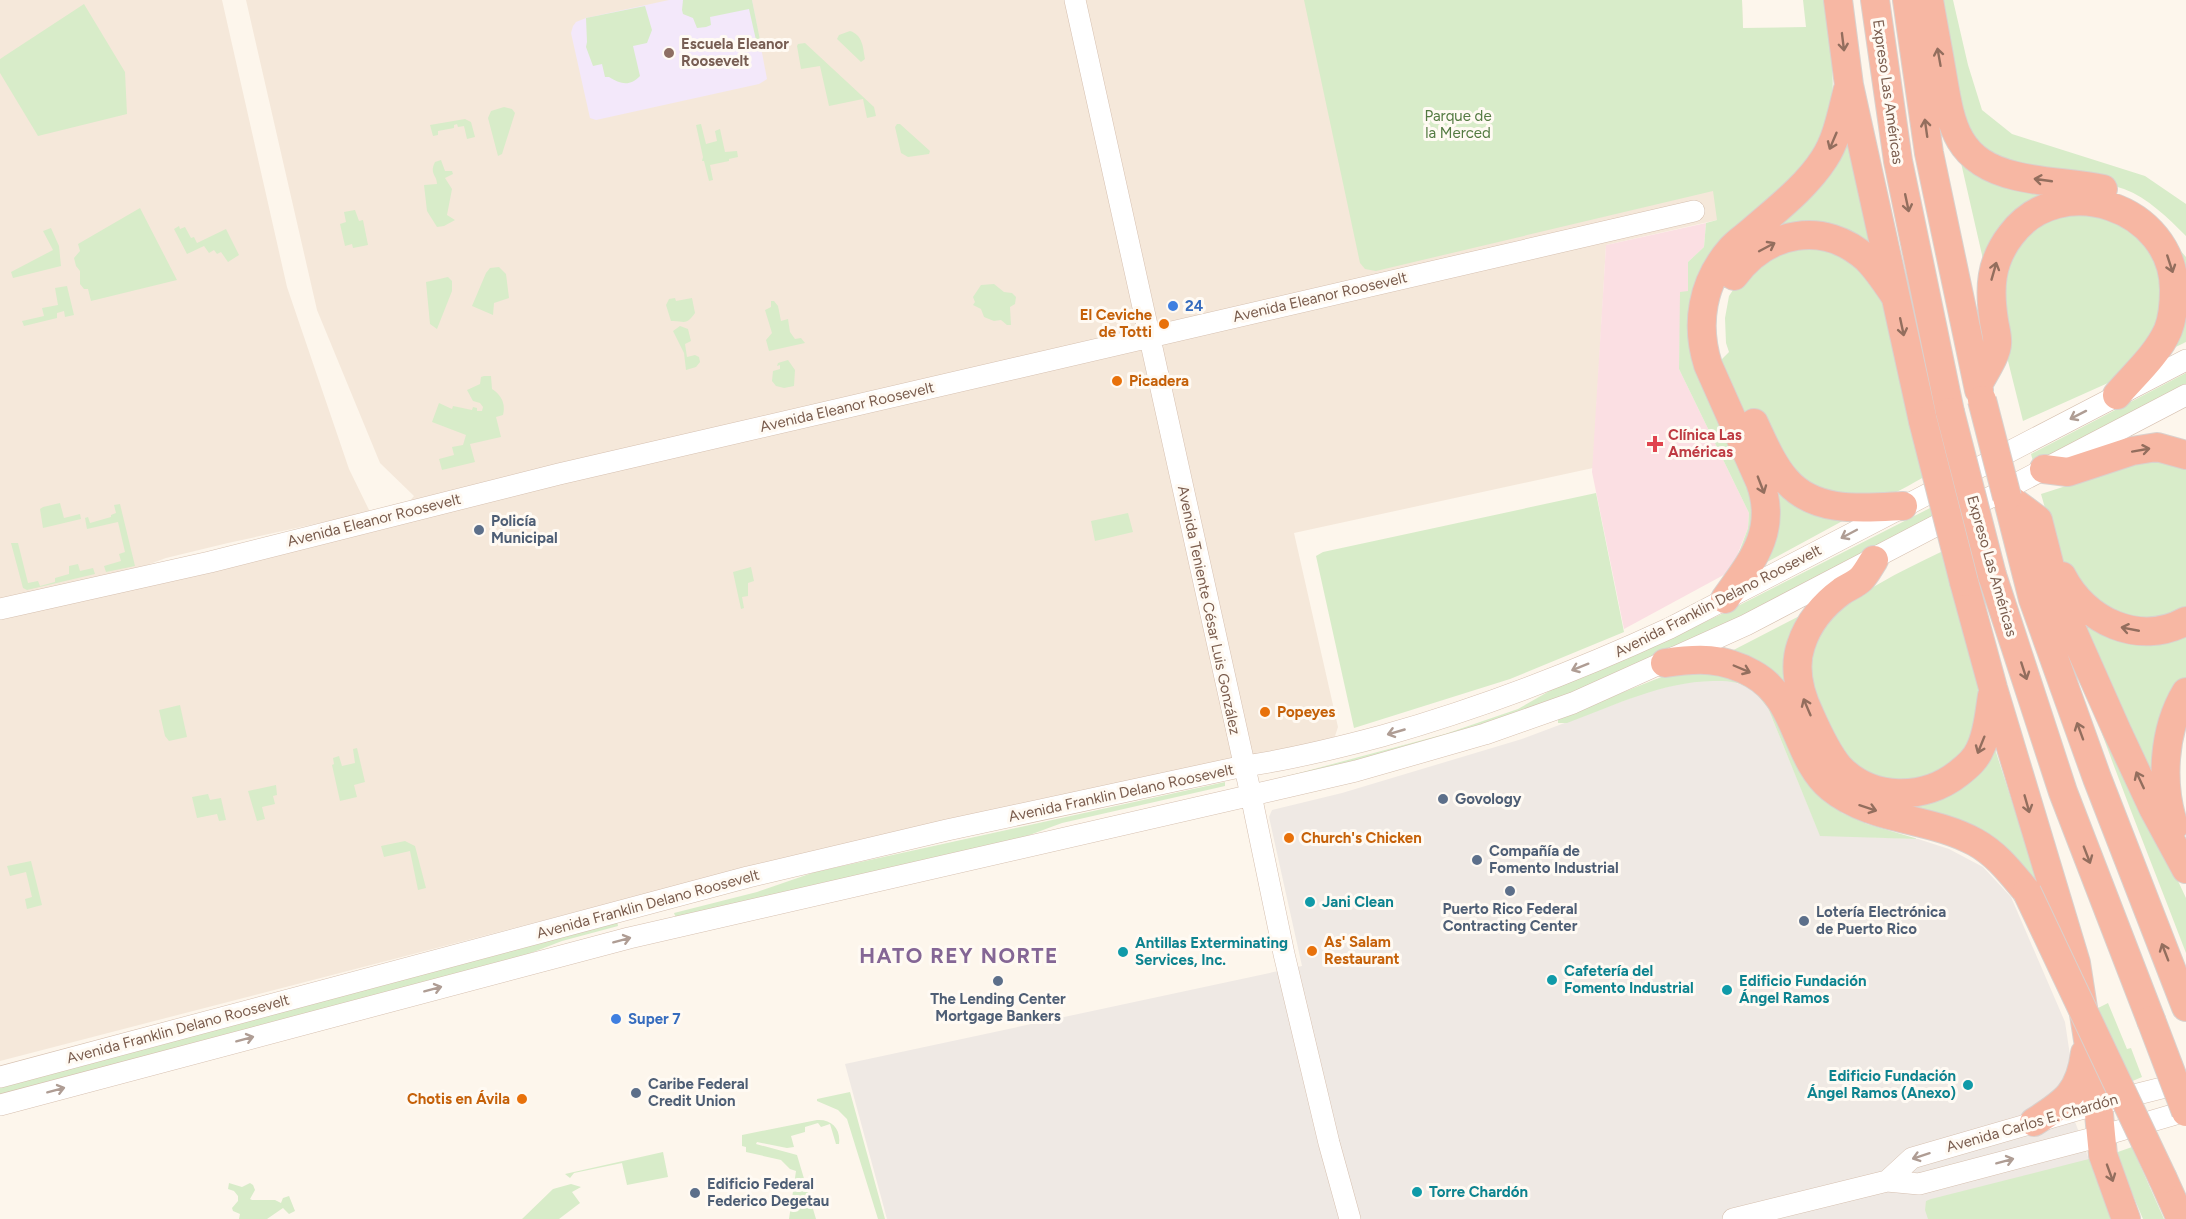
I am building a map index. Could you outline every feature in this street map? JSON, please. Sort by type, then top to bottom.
[{"type":"highway","points":[[1838,0],[1849,85],[1923,421],[1993,688],[2076,963],[2098,1104],[2103,1155],[2127,1216]]},
{"type":"highway","name":"Expreso Las Américas","points":[[1875,0],[1898,161],[1950,412],[1992,575],[2063,792],[2186,1112]]},
{"type":"highway","name":"Expreso Las Américas","points":[[1907,0],[1929,153],[1980,393],[2007,497],[2042,554],[2033,599],[2097,778],[2186,1007]]},
{"type":"highway","points":[[1929,0],[1949,115],[1960,141],[1972,156],[1982,163],[2015,176],[2121,193],[2139,201],[2186,245]]},
{"type":"highway","points":[[1725,599],[1757,554],[1766,527],[1767,511],[1766,498],[1760,482],[1703,350],[1701,323],[1703,301],[1709,284],[1731,249],[1793,195],[1825,158],[1836,136],[1849,85]]},
{"type":"highway","points":[[1980,393],[1998,345],[1990,295],[1992,275],[2000,252],[2018,226],[2044,209],[2068,203],[2094,203],[2120,209],[2139,220],[2159,240],[2173,271],[2174,308],[2167,332],[2153,353],[2117,395]]},
{"type":"highway","points":[[1895,296],[1874,267],[1851,248],[1824,236],[1795,235],[1761,249],[1738,269],[1722,295],[1716,326],[1718,348],[1726,370],[1774,463],[1786,480],[1804,495],[1826,505],[1860,508],[1903,506]]},
{"type":"highway","points":[[2044,469],[2068,472],[2132,451],[2157,447],[2186,455]]},
{"type":"highway","points":[[2042,554],[2061,575],[2080,604],[2108,622],[2129,629],[2154,631],[2176,627],[2186,621]]},
{"type":"highway","points":[[2042,554],[2058,598],[2117,731],[2153,808],[2186,869]]},
{"type":"highway","points":[[1874,560],[1861,579],[1831,600],[1818,614],[1804,636],[1799,655],[1798,671],[1803,698],[1817,730],[1839,767],[1860,783],[1886,793],[1902,794],[1922,791],[1946,783],[1972,762],[1980,751],[1987,727],[1993,688]]},
{"type":"highway","points":[[1665,663],[1695,658],[1719,660],[1752,673],[1779,696],[1816,770],[1831,788],[1853,803],[1944,829],[1975,842],[2003,863],[2027,892],[2181,1219]]},
{"type":"highway","points":[[2186,692],[2174,721],[2166,766],[2166,790],[2171,818],[2186,862]]},
{"type":"highway","points":[[2034,1122],[2060,1106],[2077,1086],[2087,1036]]},
{"type":"main road","name":"Avenida Teniente César Luis González","points":[[1075,0],[1284,954],[1329,1143],[1350,1219]]},
{"type":"main road","name":"Avenida Eleanor Roosevelt","points":[[0,609],[210,562],[569,472],[1695,211]]},
{"type":"main road","name":"Avenida Franklin Delano Roosevelt","points":[[0,1077],[748,877],[947,830],[1352,744],[1486,704],[1624,650],[2186,360]]},
{"type":"main road","name":"Avenida Franklin Delano Roosevelt","points":[[0,1105],[629,938],[1356,771],[1485,734],[1573,703],[1746,625],[2186,395]]},
{"type":"main road","name":"Avenida Carlos E. Chardón","points":[[1887,1181],[1911,1158],[2098,1104],[2186,1082]]},
{"type":"main road","name":"Avenida Carlos E. Chardón","points":[[1733,1219],[1887,1181],[1919,1184],[2186,1112]]},
{"type":"shaded area","points":[[0,0],[222,0],[287,287],[349,469],[370,512],[228,543],[0,600]]},
{"type":"shaded area","points":[[246,0],[1742,0],[1749,184],[1717,220],[1606,245],[1593,468],[1294,533],[1338,727],[1334,739],[579,911],[0,1061],[0,620],[385,529],[414,496],[380,463],[317,310]]},
{"type":"shaded area","name":"Escuela Eleanor Roosevelt","points":[[669,0],[752,0],[767,79],[759,84],[596,120],[590,118],[571,33],[573,26],[576,22],[586,18]]},
{"type":"shaded area","name":"Clínica Las Américas","points":[[1706,223],[1704,247],[1688,262],[1688,292],[1681,292],[1679,369],[1749,513],[1748,528],[1731,571],[1624,629],[1592,472],[1606,245]]},
{"type":"shaded area","points":[[1699,681],[1732,681],[1749,688],[1768,708],[1820,835],[1918,839],[1949,849],[1983,867],[2011,897],[2065,1022],[2071,1062],[2064,1092],[2111,1219],[887,1219],[845,1064],[1302,966],[1269,817],[1272,810],[1342,793],[1522,739],[1647,692]]},
{"type":"green space","points":[[683,0],[752,0],[760,40],[756,40],[749,9],[710,17],[711,25],[697,28],[693,18],[683,14]]},
{"type":"green space","name":"Parque de la Merced","points":[[1304,0],[1742,0],[1743,28],[1806,27],[1803,0],[1824,0],[1833,87],[1825,140],[1698,291],[1763,517],[1738,555],[1748,528],[1749,513],[1679,369],[1680,292],[1688,291],[1688,262],[1704,247],[1706,223],[1717,220],[1713,191],[1376,271],[1365,269],[1360,263]]},
{"type":"green space","points":[[1933,0],[1953,0],[1968,65],[1982,110],[2012,134],[2145,176],[2186,204],[2186,236],[2149,203],[2124,189],[2103,183],[2038,174],[1974,149]]},
{"type":"green space","points":[[84,4],[125,72],[127,114],[38,136],[0,73],[0,59]]},
{"type":"green space","points":[[645,6],[652,30],[647,43],[633,46],[640,76],[629,83],[605,77],[602,64],[593,66],[586,47],[586,18]]},
{"type":"green space","points":[[850,31],[862,42],[865,59],[861,62],[837,39],[839,35]]},
{"type":"green space","points":[[805,43],[874,107],[876,116],[867,118],[863,99],[829,106],[820,66],[801,69],[797,46]]},
{"type":"green space","points":[[504,107],[512,109],[515,113],[502,154],[498,156],[488,118],[491,111]]},
{"type":"green space","points":[[465,119],[471,122],[475,137],[467,139],[464,126],[458,127],[457,124],[454,128],[438,131],[438,135],[433,136],[430,125]]},
{"type":"green space","points":[[1849,123],[1851,123],[1876,256],[1828,231],[1796,230],[1766,240],[1737,263],[1726,278],[1713,311],[1712,347],[1716,365],[1729,352],[1726,343],[1725,318],[1729,296],[1743,275],[1768,253],[1796,244],[1826,246],[1859,262],[1884,302],[1924,477],[1882,498],[1869,501],[1842,501],[1830,498],[1817,493],[1796,478],[1766,436],[1761,455],[1787,490],[1807,504],[1848,518],[1754,569],[1762,558],[1772,525],[1774,499],[1772,487],[1757,450],[1718,381],[1711,362],[1706,327],[1708,312],[1718,284],[1735,258],[1758,237],[1802,205],[1813,192],[1832,163]]},
{"type":"green space","points":[[701,124],[706,144],[717,141],[715,131],[720,129],[725,152],[737,151],[738,157],[710,165],[713,180],[709,181],[704,161],[702,161],[696,125]]},
{"type":"green space","points":[[900,124],[930,151],[929,154],[908,157],[901,153],[895,127]]},
{"type":"green space","points":[[1959,154],[1993,177],[2011,183],[2105,198],[2123,203],[2153,221],[2186,257],[2186,342],[2157,356],[2170,340],[2176,325],[2179,312],[2177,280],[2165,251],[2147,228],[2123,210],[2096,200],[2068,198],[2039,204],[2013,221],[1997,243],[1987,268],[1985,268]]},
{"type":"green space","points":[[441,160],[445,171],[452,171],[453,174],[445,178],[452,189],[447,215],[455,220],[437,227],[427,211],[424,185],[437,184],[433,169],[435,162]]},
{"type":"green space","points":[[140,208],[177,280],[91,301],[88,289],[84,289],[80,284],[80,271],[74,258],[80,251],[78,244]]},
{"type":"green space","points":[[355,210],[359,221],[363,220],[368,245],[353,248],[352,244],[345,246],[340,224],[346,222],[344,212]]},
{"type":"green space","points":[[2104,213],[2148,241],[2171,291],[2138,363],[2108,383],[2023,421],[1998,321],[2008,252],[2049,220],[2062,215]]},
{"type":"green space","points":[[179,226],[180,229],[185,227],[197,243],[226,229],[239,255],[228,262],[221,252],[217,254],[214,250],[209,253],[204,246],[187,254],[174,229]]},
{"type":"green space","points":[[51,228],[59,246],[61,266],[13,278],[11,272],[53,250],[43,231]]},
{"type":"green space","points":[[499,267],[506,274],[509,298],[494,303],[493,315],[472,306],[486,273],[490,268]]},
{"type":"green space","points":[[448,277],[452,281],[452,291],[437,329],[430,324],[426,282]]},
{"type":"green space","points":[[994,284],[1004,292],[1012,293],[1016,297],[1015,304],[1010,307],[1011,325],[1001,320],[994,321],[984,317],[981,309],[973,305],[975,302],[973,297],[981,285]]},
{"type":"green space","points":[[67,286],[74,315],[65,317],[64,311],[57,313],[57,318],[24,326],[22,321],[44,316],[42,308],[58,305],[55,288]]},
{"type":"green space","points":[[675,298],[676,301],[692,298],[695,313],[684,322],[671,321],[666,305],[669,299]]},
{"type":"green space","points":[[771,301],[778,306],[781,321],[788,319],[790,332],[795,339],[801,338],[805,343],[769,351],[766,340],[772,333],[765,310],[771,307]]},
{"type":"green space","points":[[680,326],[688,329],[691,341],[685,344],[687,357],[695,355],[699,357],[700,362],[696,367],[686,370],[684,353],[673,331]]},
{"type":"green space","points":[[788,360],[795,370],[794,386],[784,388],[776,386],[772,381],[773,371],[780,369],[780,365],[777,366],[778,363]]},
{"type":"green space","points":[[2186,373],[2186,386],[2034,465],[2031,454]]},
{"type":"green space","points":[[491,376],[492,389],[503,403],[503,415],[496,417],[501,437],[470,444],[475,462],[442,470],[439,459],[454,455],[452,447],[463,445],[466,435],[432,422],[439,403],[452,409],[453,406],[472,410],[473,407],[477,408],[477,411],[482,411],[483,407],[480,403],[473,401],[467,390],[480,384],[481,377]]},
{"type":"green space","points":[[2147,460],[2186,465],[2186,613],[2168,620],[2108,616],[2059,557],[2041,494]]},
{"type":"green space","points":[[1596,493],[1624,632],[1510,679],[1354,728],[1316,556],[1323,552]]},
{"type":"green space","points":[[60,503],[64,518],[80,514],[81,519],[43,528],[40,509]]},
{"type":"green space","points":[[120,504],[135,566],[106,572],[104,566],[121,561],[119,554],[125,552],[118,522],[87,529],[85,518],[88,517],[90,523],[111,517],[116,513],[114,505]]},
{"type":"green space","points":[[1932,507],[1934,517],[1730,623],[1556,700],[1446,739],[1269,781],[1445,734],[1518,709],[1553,689],[1639,653],[1726,612]]},
{"type":"green space","points":[[1128,513],[1133,532],[1095,541],[1091,521]]},
{"type":"green space","points":[[11,543],[18,543],[28,583],[38,581],[40,586],[55,582],[55,578],[69,574],[69,566],[78,564],[80,571],[93,568],[95,574],[27,590],[23,588]]},
{"type":"green space","points":[[1943,551],[1981,697],[1972,745],[1932,779],[1879,782],[1842,758],[1807,676],[1818,623],[1879,584]]},
{"type":"green space","points":[[751,567],[754,581],[748,583],[748,596],[742,597],[744,608],[741,609],[733,572]]},
{"type":"green space","points":[[2066,599],[2186,629],[2186,679],[2161,798]]},
{"type":"green space","points":[[1815,608],[1793,695],[1720,657]]},
{"type":"green space","points":[[1679,670],[1738,678],[1770,702],[1821,796],[1842,813],[1867,824],[1918,839],[1820,836],[1768,708],[1754,692],[1741,684],[1713,681],[1675,685],[1567,723],[1558,723],[1558,718]]},
{"type":"green space","points":[[2082,676],[2186,898],[2186,953],[2119,780]]},
{"type":"green space","points":[[180,705],[187,737],[169,741],[165,736],[159,710]]},
{"type":"green space","points":[[1994,746],[2040,888],[1911,810],[1916,801]]},
{"type":"green space","points":[[357,748],[365,782],[354,785],[357,797],[340,801],[332,765],[334,764],[333,758],[339,756],[342,766],[355,763],[353,749]]},
{"type":"green space","points":[[1225,782],[1225,786],[1062,823],[1016,840],[676,918],[674,913],[757,892],[815,872]]},
{"type":"green space","points":[[276,785],[277,795],[273,796],[275,804],[262,807],[265,819],[257,821],[248,791]]},
{"type":"green space","points":[[208,794],[210,800],[221,798],[226,820],[219,821],[217,814],[197,818],[192,797]]},
{"type":"green space","points":[[405,841],[415,846],[426,888],[418,890],[410,851],[384,857],[381,846]]},
{"type":"green space","points":[[31,861],[42,905],[27,909],[25,899],[32,897],[26,872],[10,876],[7,866]]},
{"type":"green space","points":[[617,921],[618,926],[562,941],[505,963],[0,1098],[0,1086]]},
{"type":"green space","points":[[2108,1003],[2127,1049],[2131,1048],[2142,1077],[2128,1083],[2096,1009]]},
{"type":"green space","points":[[850,1092],[885,1219],[878,1219],[847,1119],[838,1110],[817,1101],[817,1099]]},
{"type":"green space","points":[[817,1120],[827,1121],[834,1126],[839,1134],[839,1144],[836,1144],[830,1124],[821,1127],[818,1123],[805,1127],[805,1132],[791,1136],[794,1147],[787,1148],[757,1142],[756,1144],[797,1155],[816,1219],[789,1219],[796,1171],[790,1169],[781,1160],[746,1152],[746,1147],[742,1146],[742,1135]]},
{"type":"green space","points":[[2132,1147],[2164,1219],[2143,1219],[2115,1153]]},
{"type":"green space","points":[[663,1152],[668,1177],[627,1185],[622,1163],[574,1173],[570,1178],[565,1174]]},
{"type":"green space","points":[[2089,1159],[2111,1219],[1928,1219],[1925,1210],[1926,1201],[1931,1199]]},
{"type":"green space","points":[[229,1183],[242,1187],[250,1183],[253,1185],[255,1190],[250,1199],[252,1200],[275,1200],[281,1203],[283,1198],[289,1196],[295,1211],[289,1214],[283,1208],[267,1219],[239,1219],[240,1214],[232,1208],[238,1201],[238,1196],[234,1191],[228,1189]]},
{"type":"green space","points":[[571,1184],[581,1187],[572,1192],[580,1203],[559,1219],[522,1219],[553,1189]]},
{"type":"place","name":"Escuela Eleanor Roosevelt","points":[[669,53]]},
{"type":"place","name":"24","points":[[1173,306]]},
{"type":"place","name":"El Ceviche de Totti","points":[[1164,324]]},
{"type":"place","name":"Picadera","points":[[1117,381]]},
{"type":"place","name":"Clínica Las Américas","points":[[1655,444]]},
{"type":"place","name":"Policía Municipal","points":[[479,530]]},
{"type":"place","name":"Popeyes","points":[[1265,712]]},
{"type":"place","name":"Govology","points":[[1443,799]]},
{"type":"place","name":"Church's Chicken","points":[[1289,838]]},
{"type":"place","name":"Compañía de Fomento Industrial","points":[[1477,860]]},
{"type":"place","name":"Puerto Rico Federal Contracting Center","points":[[1510,891]]},
{"type":"place","name":"Jani Clean","points":[[1310,902]]},
{"type":"place","name":"Lotería Electrónica de Puerto Rico","points":[[1804,921]]},
{"type":"place","name":"As' Salam Restaurant","points":[[1312,951]]},
{"type":"place","name":"Antillas Exterminating Services, Inc.","points":[[1123,952]]},
{"type":"place","name":"Cafetería del Fomento Industrial","points":[[1552,980]]},
{"type":"place","name":"The Lending Center Mortgage Bankers","points":[[998,981]]},
{"type":"place","name":"Edificio Fundación Ángel Ramos","points":[[1727,990]]},
{"type":"place","name":"Super 7","points":[[616,1019]]},
{"type":"place","name":"Edificio Fundación Ángel Ramos (Anexo)","points":[[1968,1085]]},
{"type":"place","name":"Caribe Federal Credit Union","points":[[636,1093]]},
{"type":"place","name":"Chotis en Ávila","points":[[522,1099]]},
{"type":"place","name":"Torre Chardón","points":[[1417,1192]]},
{"type":"place","name":"Edificio Federal Federico Degetau","points":[[695,1193]]},
{"type":"district","name":"HATO REY NORTE","points":[[959,956]]}]
